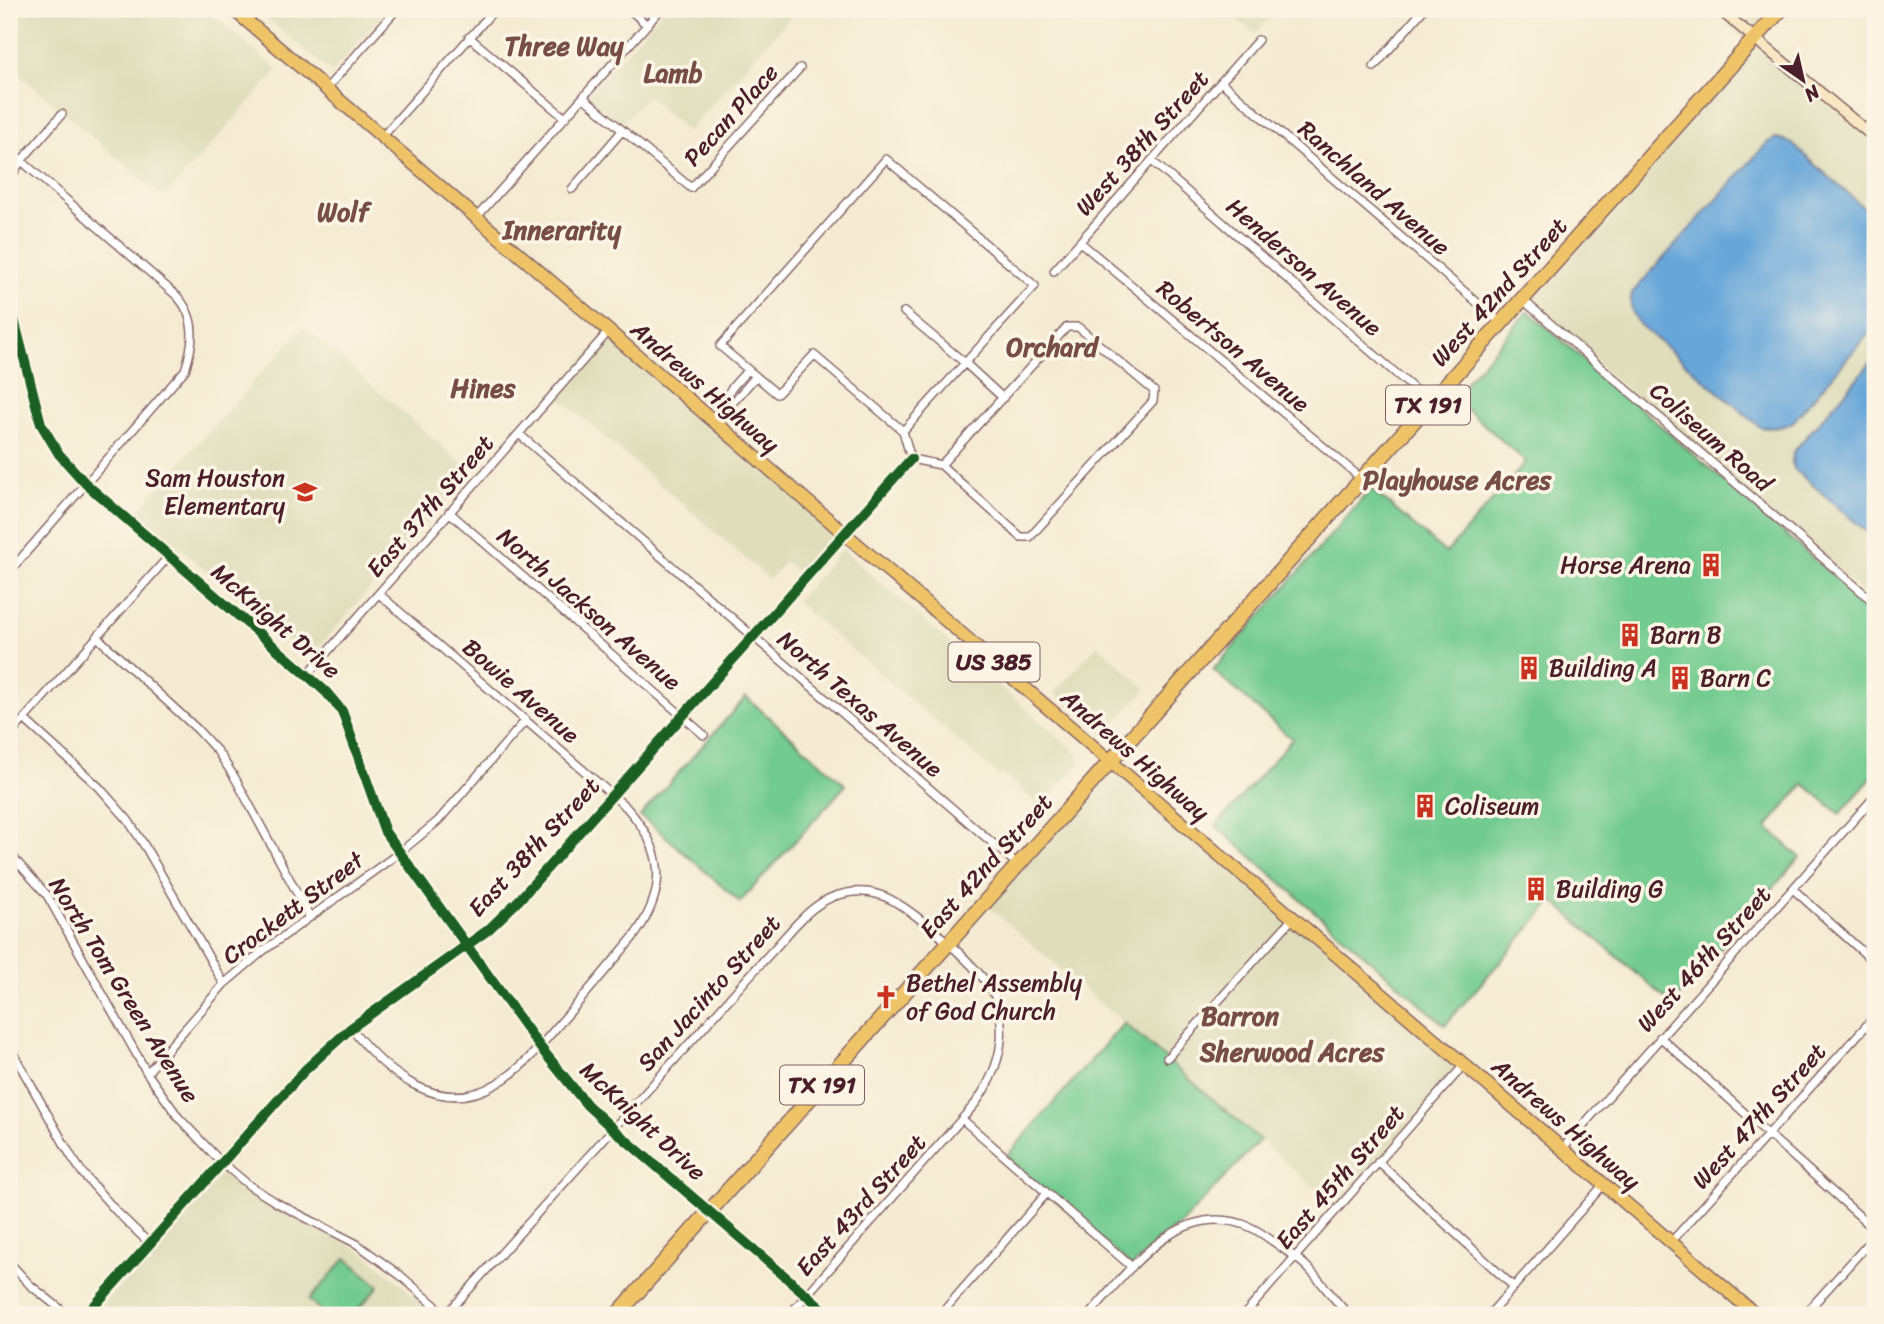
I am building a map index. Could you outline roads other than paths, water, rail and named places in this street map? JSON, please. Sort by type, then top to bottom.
[{"type":"highway","name":"West 42nd Street","points":[[1110,761],[1781,9]]},
{"type":"highway","name":"East 42nd Street","points":[[617,1315],[1110,761]]},
{"type":"main road","name":"Andrews Highway","points":[[234,9],[1756,1315]]},
{"type":"street","points":[[326,89],[397,9]]},
{"type":"street","points":[[382,137],[495,9]]},
{"type":"street","points":[[629,9],[648,25]]},
{"type":"street","points":[[477,218],[662,9]]},
{"type":"street","points":[[1374,67],[1424,9]]},
{"type":"street","points":[[1719,9],[1875,138]]},
{"type":"street","points":[[469,37],[565,118]]},
{"type":"street","name":"West 38th Street","points":[[1054,271],[1258,40]]},
{"type":"street","name":"Pecan Place","points":[[622,131],[691,188],[800,68]]},
{"type":"street","name":"Ranchland Avenue","points":[[1222,82],[1501,323]]},
{"type":"street","points":[[572,189],[622,131],[583,97]]},
{"type":"street","points":[[9,180],[62,114]]},
{"type":"street","points":[[9,150],[180,299],[192,325],[191,352],[185,370],[9,572]]},
{"type":"street","points":[[903,431],[1035,286],[886,159],[720,346],[778,394],[814,355],[903,431],[911,459]]},
{"type":"street","name":"Henderson Avenue","points":[[1152,161],[1430,402]]},
{"type":"street","name":"Robertson Avenue","points":[[1080,242],[1362,479]]},
{"type":"street","name":"McKnight Drive","points":[[9,300],[41,424],[59,454],[86,484],[327,692],[342,711],[385,832],[540,1047],[587,1105],[830,1315]]},
{"type":"street","name":"Coliseum Road","points":[[1522,300],[1875,603]]},
{"type":"street","points":[[904,312],[1003,398]]},
{"type":"street","points":[[911,459],[942,465],[1020,537],[1030,537],[1153,401],[1154,391],[1078,327],[1067,327],[942,465]]},
{"type":"street","name":"East 37th Street","points":[[307,675],[609,331]]},
{"type":"street","points":[[712,420],[724,405],[728,393],[748,370]]},
{"type":"street","points":[[724,405],[732,403],[756,376]]},
{"type":"street","name":"North Texas Avenue","points":[[519,434],[1018,865]]},
{"type":"street","points":[[845,534],[911,459]]},
{"type":"street","name":"North Jackson Avenue","points":[[449,512],[704,735]]},
{"type":"street","name":"East 38th Street","points":[[86,1315],[302,1073],[351,1028],[488,930],[519,900],[845,534]]},
{"type":"street","points":[[9,736],[169,556]]},
{"type":"street","name":"Bowie Avenue","points":[[351,1028],[375,1055],[411,1084],[433,1094],[473,1094],[497,1084],[540,1047],[645,922],[654,902],[658,874],[656,854],[651,841],[640,824],[613,795],[379,594]]},
{"type":"street","points":[[97,637],[197,729],[218,752],[235,778],[310,917]]},
{"type":"street","points":[[24,719],[99,787],[128,820],[224,984]]},
{"type":"street","name":"Crockett Street","points":[[147,1073],[224,984],[263,951],[400,853],[438,821],[526,720]]},
{"type":"street","name":"West 46th Street","points":[[1562,1149],[1875,796]]},
{"type":"street","name":"North Tom Green Avenue","points":[[9,853],[47,895],[147,1073],[179,1118],[236,1175],[267,1196],[370,1252],[446,1315]]},
{"type":"street","points":[[1793,889],[1875,963]]},
{"type":"street","name":"San Jacinto Street","points":[[446,1315],[800,921],[820,903],[844,893],[878,894],[901,904],[948,944],[984,980],[995,996],[1001,1018],[1000,1049],[993,1075],[980,1098],[962,1120]]},
{"type":"street","points":[[1167,1058],[1293,918]]},
{"type":"street","name":"West 47th Street","points":[[1671,1242],[1875,1016]]},
{"type":"street","points":[[1660,1037],[1875,1230]]},
{"type":"street","points":[[9,1046],[84,1175],[149,1243]]},
{"type":"street","name":"East 45th Street","points":[[1244,1315],[1464,1065]]},
{"type":"street","points":[[962,1120],[1132,1267]]},
{"type":"street","name":"East 43rd Street","points":[[789,1315],[962,1120]]},
{"type":"street","points":[[1378,1163],[1514,1287]]},
{"type":"street","points":[[1489,1315],[1604,1184]]},
{"type":"street","points":[[940,1315],[1047,1193]]},
{"type":"street","points":[[1089,1315],[1155,1245],[1172,1233],[1191,1225],[1214,1221],[1254,1228],[1312,1272],[1349,1315]]},
{"type":"street","points":[[1804,1315],[1875,1236]]},
{"type":"street","points":[[9,1262],[30,1284],[68,1315]]},
{"type":"water","points":[[1776,138],[1790,142],[1875,218],[1875,326],[1793,422],[1769,428],[1760,427],[1639,324],[1631,301],[1632,293],[1768,142]]},
{"type":"water","points":[[1875,358],[1875,539],[1794,469],[1792,462],[1793,452]]},
{"type":"place","name":"Sam Houston Elementary","points":[[305,492]]},
{"type":"place","name":"Horse Arena","points":[[1711,565]]},
{"type":"place","name":"Barn B","points":[[1630,635]]},
{"type":"place","name":"Building A","points":[[1529,668]]},
{"type":"place","name":"Barn C","points":[[1680,678]]},
{"type":"place","name":"Coliseum","points":[[1425,806]]},
{"type":"place","name":"Building G","points":[[1536,889]]},
{"type":"place","name":"Bethel Assembly of God Church","points":[[886,997]]},
{"type":"district","name":"Three Way","points":[[564,46]]},
{"type":"district","name":"Lamb","points":[[673,73]]},
{"type":"district","name":"Wolf","points":[[343,212]]},
{"type":"district","name":"Innerarity","points":[[562,230]]},
{"type":"district","name":"Orchard","points":[[1052,347]]},
{"type":"district","name":"Hines","points":[[483,388]]},
{"type":"district","name":"Playhouse Acres","points":[[1457,480]]},
{"type":"district","name":"Barron","points":[[1240,1016]]},
{"type":"district","name":"Sherwood Acres","points":[[1292,1052]]}]
